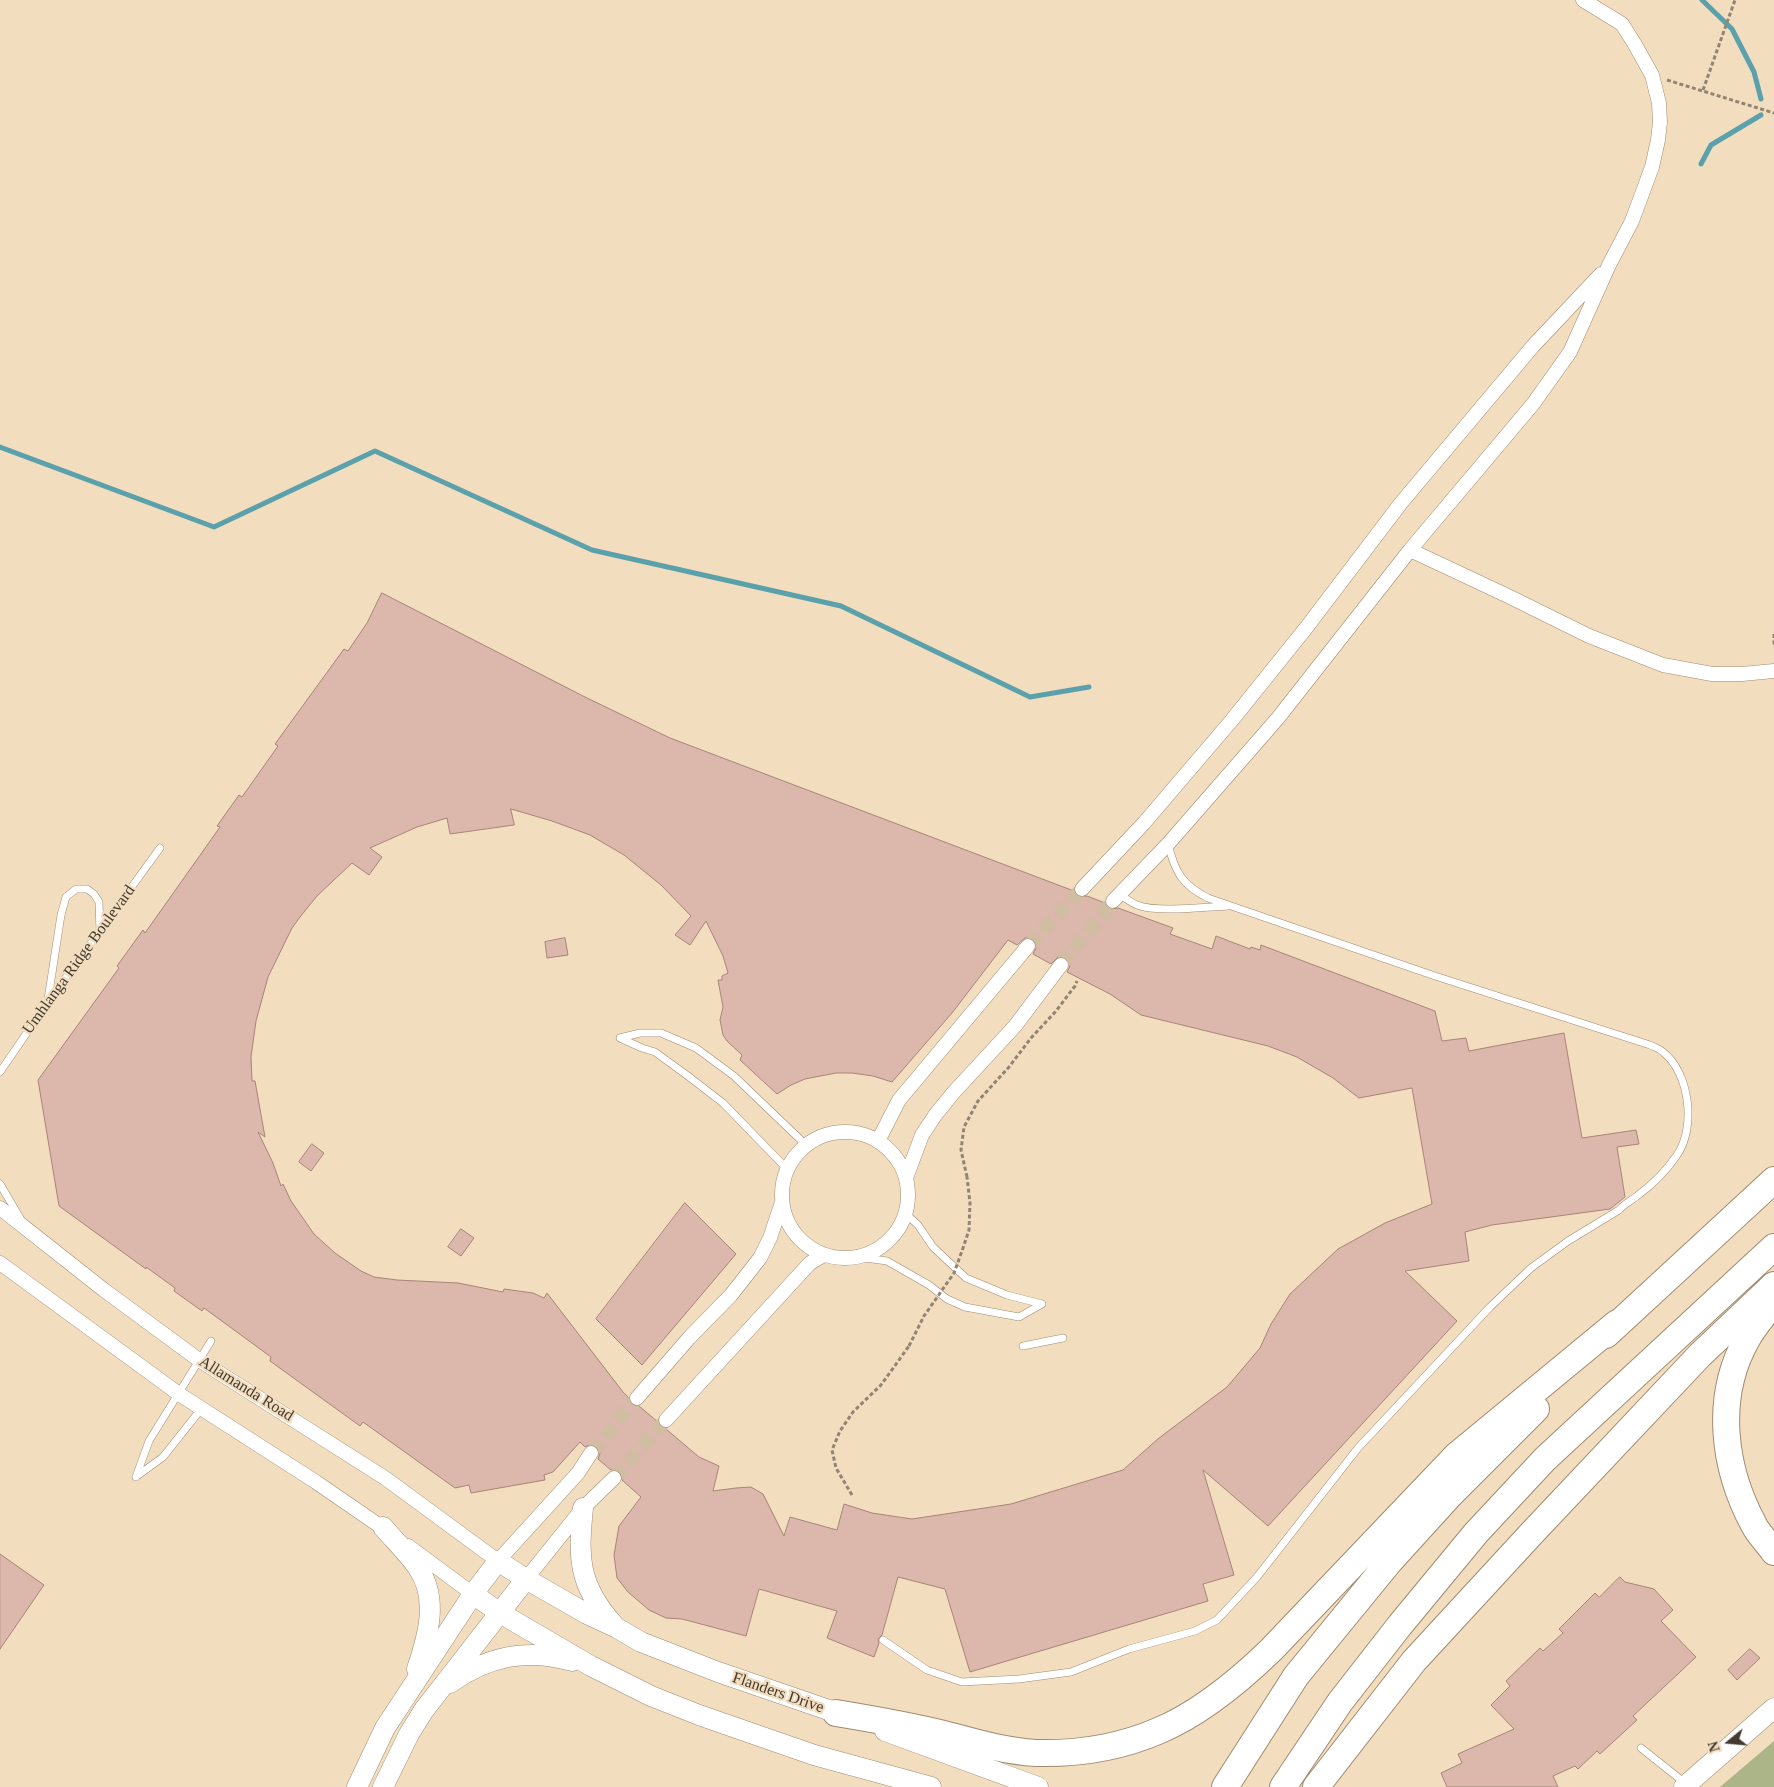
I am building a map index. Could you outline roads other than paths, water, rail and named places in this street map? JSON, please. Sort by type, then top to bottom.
[{"type":"highway","points":[[836,1712],[919,1729],[994,1748],[1036,1753],[1106,1747],[1158,1731],[1199,1709],[1246,1674],[1271,1650],[1457,1455],[1617,1323],[1774,1180]]},
{"type":"highway","points":[[1283,1787],[1346,1695],[1400,1625],[1476,1533],[1545,1459],[1774,1247]]},
{"type":"highway","points":[[1316,1787],[1414,1661],[1700,1355],[1774,1285]]},
{"type":"highway","points":[[1774,1302],[1747,1339],[1734,1366],[1728,1392],[1726,1415],[1729,1462],[1735,1482],[1755,1527],[1774,1552]]},
{"type":"highway","points":[[1225,1787],[1296,1676],[1390,1561],[1450,1495],[1523,1423],[1617,1323]]},
{"type":"street","points":[[1117,898],[1168,844],[1278,718],[1410,550],[1556,374],[1570,352],[1609,265],[1632,221],[1652,166],[1658,140],[1659,103],[1652,76],[1622,24],[1583,0]]},
{"type":"street","points":[[1082,889],[1144,823],[1232,720],[1306,628],[1401,503],[1533,346],[1609,265]]},
{"type":"street","points":[[1410,550],[1589,636],[1664,665],[1712,674],[1742,674],[1774,670]]},
{"type":"street","points":[[878,1141],[899,1100],[1028,946]]},
{"type":"street","points":[[906,1178],[922,1135],[936,1114],[1014,1026],[1061,965]]},
{"type":"street","points":[[844,1131],[856,1132],[878,1141],[896,1157],[906,1178],[908,1202],[906,1214],[901,1225],[887,1243],[858,1258],[846,1259],[814,1251],[797,1236],[785,1216],[783,1180],[793,1158],[806,1145],[821,1136],[844,1131]]},
{"type":"street","points":[[637,1398],[689,1338],[731,1295],[760,1258],[770,1238],[783,1199]]},
{"type":"street","name":"Allamanda Road","points":[[0,1208],[104,1290],[199,1360],[385,1478],[498,1561]]},
{"type":"street","points":[[666,1420],[810,1263],[824,1255]]},
{"type":"street","points":[[0,1263],[179,1394],[382,1527],[500,1614],[591,1666],[651,1696],[708,1718],[814,1755],[931,1787]]},
{"type":"street","points":[[357,1787],[385,1728],[473,1594],[498,1561],[578,1473],[592,1454]]},
{"type":"street","points":[[383,1787],[409,1734],[424,1710],[583,1508],[614,1478]]},
{"type":"street","points":[[583,1508],[579,1541],[582,1568],[593,1597],[601,1610],[617,1628]]},
{"type":"street","points":[[382,1527],[420,1570],[429,1593],[431,1605],[430,1622],[420,1660],[408,1692]]},
{"type":"street","name":"Flanders Drive","points":[[498,1561],[587,1614],[641,1642],[718,1672],[836,1712],[1038,1787]]},
{"type":"street","points":[[438,1692],[486,1663],[512,1655],[547,1656],[591,1666]]},
{"type":"street","points":[[1685,1786],[1774,1708]]},
{"type":"lane","points":[[883,1640],[927,1670],[962,1682],[1019,1679],[1071,1672],[1129,1649],[1195,1631],[1217,1620],[1257,1577],[1358,1448],[1490,1306],[1531,1268],[1568,1241],[1637,1197],[1678,1154],[1689,1116],[1686,1092],[1675,1066],[1663,1052],[1650,1045],[1435,976],[1208,898],[1189,886],[1178,875],[1172,862],[1168,844]]},
{"type":"lane","name":"Umhlanga Ridge Boulevard","points":[[0,1072],[48,1002],[160,848]]},
{"type":"lane","points":[[48,1002],[61,915],[66,897],[76,889],[87,889],[94,894],[99,902],[100,932]]},
{"type":"lane","points":[[1117,898],[1144,907],[1184,909],[1233,906]]},
{"type":"lane","points":[[788,1170],[722,1103],[654,1052],[620,1038],[640,1033],[661,1032],[696,1048],[734,1076],[806,1145]]},
{"type":"lane","points":[[0,1184],[15,1211],[35,1236]]},
{"type":"lane","points":[[858,1258],[887,1261],[929,1285],[947,1299],[965,1307],[1020,1317],[1042,1304],[1007,1295],[966,1278],[933,1247],[918,1225],[906,1214]]},
{"type":"lane","points":[[1023,1346],[1063,1338]]},
{"type":"lane","points":[[202,1408],[163,1457],[136,1477],[149,1441],[212,1341]]},
{"type":"lane","points":[[1641,1748],[1685,1786]]},
{"type":"waterway","points":[[1702,0],[1732,29],[1754,72],[1761,99]]},
{"type":"waterway","points":[[1701,164],[1711,145],[1761,115]]},
{"type":"waterway","points":[[0,447],[214,527],[375,451],[592,550],[841,606],[1030,697],[1089,687]]},
{"type":"tunnel","points":[[1028,946],[1082,889]]},
{"type":"tunnel","points":[[1061,965],[1113,901]]},
{"type":"tunnel","points":[[591,1453],[637,1398]]},
{"type":"tunnel","points":[[614,1478],[666,1420]]}]
